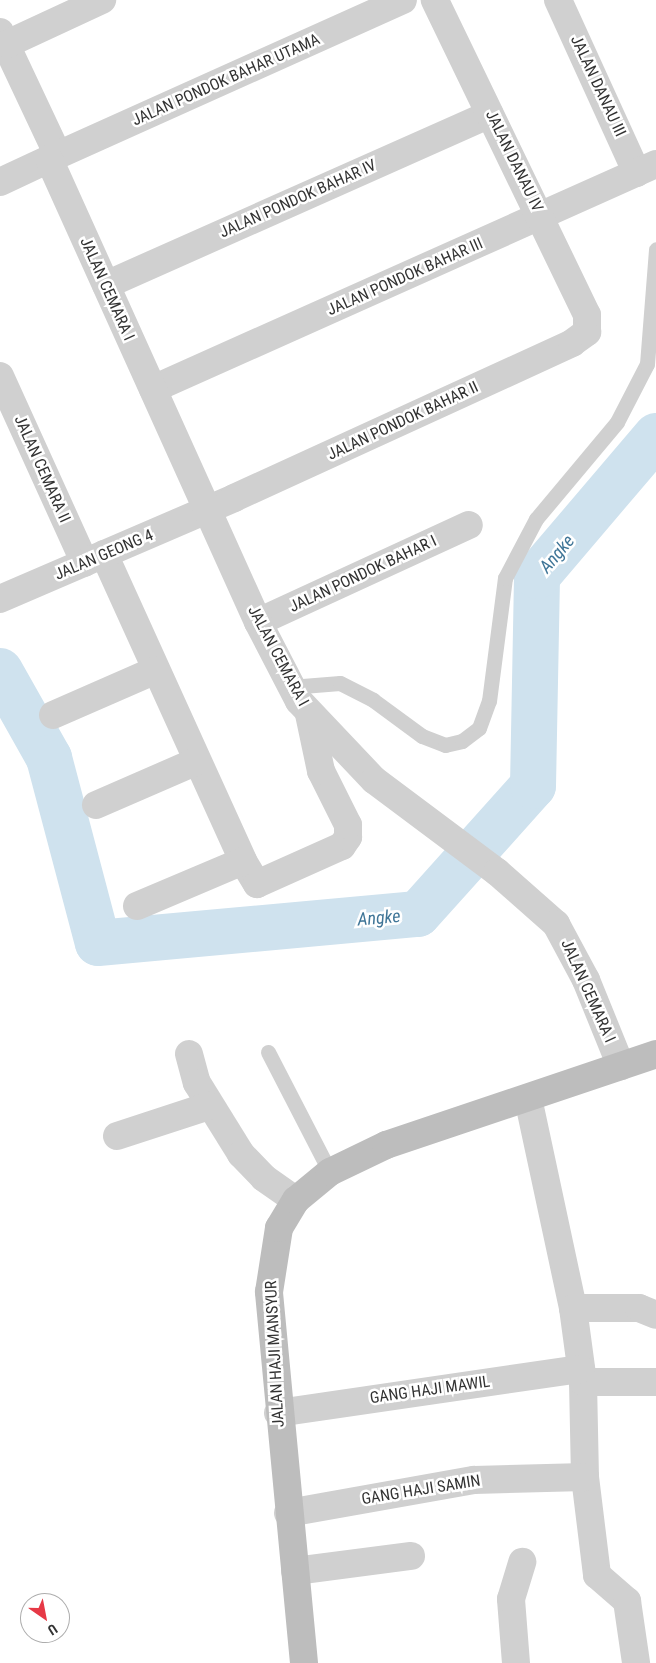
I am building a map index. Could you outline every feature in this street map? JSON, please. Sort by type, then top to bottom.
[{"type":"main road","name":"JALAN HAJI MANSYUR","points":[[304,1663],[278,1413],[269,1292],[279,1228],[296,1200],[330,1172],[386,1146],[656,1054]]},
{"type":"street","points":[[4,38],[102,0]]},
{"type":"street","name":"JALAN PONDOK BAHAR UTAMA","points":[[0,182],[404,0]]},
{"type":"street","name":"JALAN DANAU IV","points":[[435,0],[541,217],[590,323]]},
{"type":"street","name":"JALAN DANAU III","points":[[558,0],[647,168]]},
{"type":"street","name":"JALAN CEMARA I","points":[[4,38],[106,285],[258,622],[290,687],[309,714],[347,756],[405,803],[497,872],[561,932],[621,1066]]},
{"type":"street","name":"JALAN PONDOK BAHAR IV","points":[[106,285],[490,114]]},
{"type":"street","name":"JALAN PONDOK BAHAR III","points":[[153,389],[647,168]]},
{"type":"street","name":"JALAN PONDOK BAHAR II","points":[[207,510],[572,343],[587,332],[590,323]]},
{"type":"street","name":"JALAN CEMARA II","points":[[0,376],[94,558],[156,670],[243,861],[257,884],[267,883],[342,846],[348,837],[348,825],[321,770],[309,714]]},
{"type":"street","name":"JALAN GEONG 4","points":[[0,599],[207,510]]},
{"type":"street","name":"JALAN PONDOK BAHAR I","points":[[258,622],[469,525]]},
{"type":"street","points":[[53,715],[156,670]]},
{"type":"street","points":[[96,805],[197,761]]},
{"type":"street","points":[[137,906],[243,861]]},
{"type":"street","points":[[189,1054],[209,1106],[241,1154],[264,1178],[296,1200]]},
{"type":"street","points":[[528,1098],[573,1308],[582,1376],[585,1477],[597,1575],[627,1600],[636,1663]]},
{"type":"street","points":[[116,1136],[209,1106]]},
{"type":"street","points":[[573,1308],[639,1308],[656,1315]]},
{"type":"street","name":"GANG HAJI MAWIL","points":[[278,1413],[582,1376],[656,1382]]},
{"type":"street","name":"GANG HAJI SAMIN","points":[[288,1513],[474,1480],[585,1477]]},
{"type":"street","points":[[295,1571],[411,1556]]},
{"type":"street","points":[[516,1663],[511,1599],[522,1562]]},
{"type":"lane","points":[[290,687],[340,683],[373,700],[422,736],[445,744],[462,741],[479,728],[489,701],[505,578],[536,519],[616,422],[647,364],[656,248]]},
{"type":"lane","points":[[268,1052],[330,1172]]},
{"type":"waterway","name":"Angke","points":[[0,671],[49,758],[98,943],[418,914],[533,786],[537,576],[656,436]]}]
